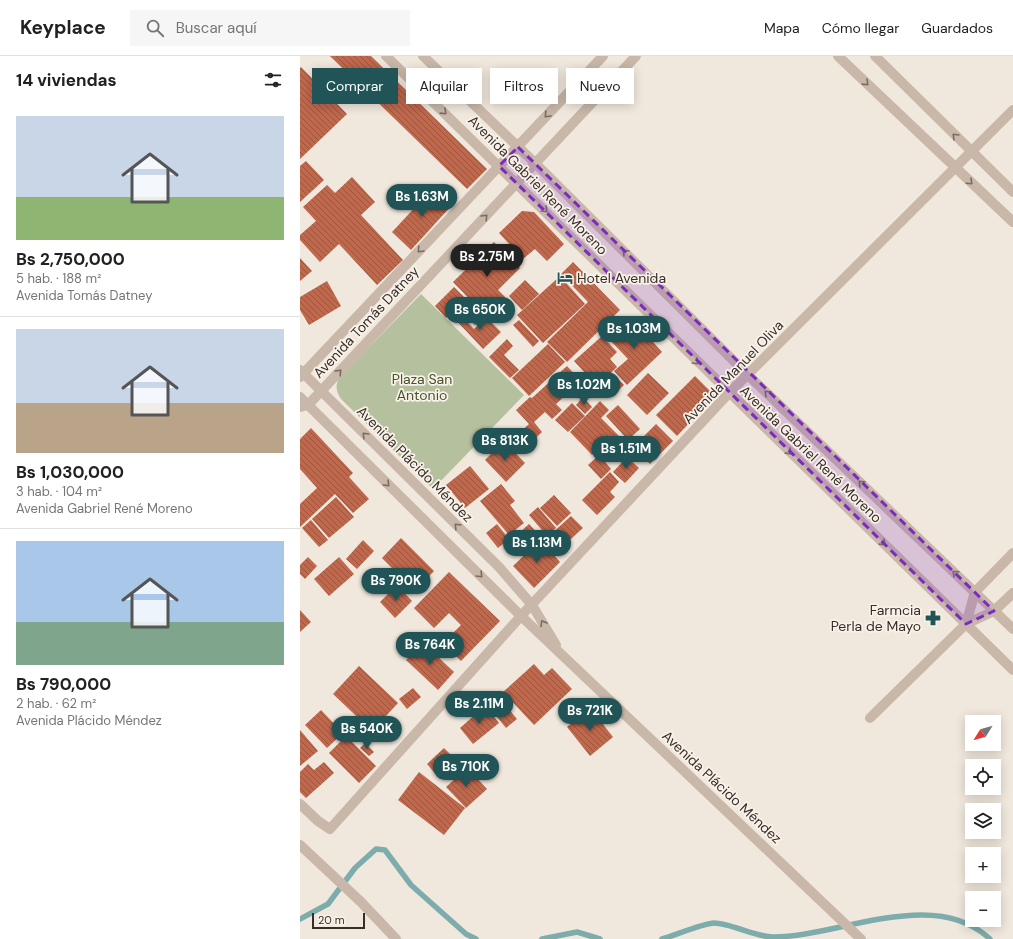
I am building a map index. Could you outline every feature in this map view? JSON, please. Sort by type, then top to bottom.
[{"type":"street","name":"Avenida Gabriel René Moreno","points":[[386,56],[517,183],[728,394],[1013,670]]},
{"type":"street","name":"Avenida Gabriel René Moreno","points":[[422,56],[518,146],[748,375],[1013,629]]},
{"type":"street","name":"Avenida Tomás Datney","points":[[301,373],[603,56]]},
{"type":"street","points":[[535,163],[636,56]]},
{"type":"street","points":[[838,56],[1013,222]]},
{"type":"street","points":[[875,56],[1013,192]]},
{"type":"street","name":"Avenida Manuel Oliva","points":[[300,804],[318,821],[330,828],[521,616],[728,394],[1013,110]]},
{"type":"street","name":"Avenida Tomás Datney","points":[[304,406],[322,390],[535,163]]},
{"type":"street","name":"Avenida Plácido Méndez","points":[[301,373],[322,390],[499,567],[532,605],[563,657]]},
{"type":"street","name":"Avenida Plácido Méndez","points":[[300,397],[304,406],[563,657],[860,937]]},
{"type":"street","points":[[966,624],[974,592],[1013,553]]},
{"type":"street","points":[[870,718],[966,624],[994,611],[1013,593]]},
{"type":"street","points":[[300,845],[361,902],[396,939]]},
{"type":"highlighted area","points":[[518,147],[994,611],[966,624],[499,166]]},
{"type":"green space","name":"Plaza San Antonio","points":[[421,294],[524,395],[433,489],[341,399],[337,388],[339,378]]},
{"type":"building","points":[[330,56],[371,56],[383,68],[342,68]]},
{"type":"building","points":[[301,67],[312,78],[312,104],[337,104],[347,114],[300,159]]},
{"type":"building","points":[[398,82],[406,90],[406,104],[420,104],[487,169],[467,189],[379,104],[398,104]]},
{"type":"building","points":[[306,161],[324,180],[300,202],[300,166]]},
{"type":"building","points":[[352,177],[375,202],[361,215],[403,260],[377,285],[339,244],[320,262],[300,240],[300,235],[316,221],[303,207],[327,185],[335,193]]},
{"type":"building","points":[[434,187],[453,204],[411,250],[392,232]]},
{"type":"building","points":[[522,211],[534,212],[564,244],[547,261],[535,249],[523,259],[499,233]]},
{"type":"building","points":[[494,242],[520,268],[498,290],[505,297],[486,316],[453,282]]},
{"type":"building","points":[[300,258],[312,271],[300,281]]},
{"type":"building","points":[[573,262],[620,310],[567,362],[547,342],[588,302],[561,274]]},
{"type":"building","points":[[560,276],[585,304],[543,343],[517,315]]},
{"type":"building","points":[[525,280],[539,294],[522,310],[509,296]]},
{"type":"building","points":[[327,281],[341,306],[309,325],[300,310],[300,297]]},
{"type":"building","points":[[454,287],[466,299],[446,318],[435,306]]},
{"type":"building","points":[[469,301],[484,317],[475,325],[460,310]]},
{"type":"building","points":[[459,313],[474,329],[486,317],[501,332],[483,349],[454,318]]},
{"type":"building","points":[[630,317],[662,352],[627,385],[614,371],[628,359],[608,338]]},
{"type":"building","points":[[519,320],[539,341],[533,347],[513,325]]},
{"type":"building","points":[[602,336],[617,352],[610,359],[617,367],[597,386],[574,361]]},
{"type":"building","points":[[507,339],[513,346],[504,355],[519,370],[510,378],[489,357]]},
{"type":"building","points":[[548,344],[565,362],[529,396],[512,378]]},
{"type":"building","points":[[567,366],[581,381],[556,404],[562,410],[552,419],[545,412],[534,422],[542,432],[526,447],[516,436],[529,424],[516,410],[530,397],[532,398]]},
{"type":"building","points":[[648,373],[669,393],[647,415],[627,395]]},
{"type":"building","points":[[614,375],[624,385],[611,397],[601,387]]},
{"type":"building","points":[[695,376],[715,396],[677,436],[656,415]]},
{"type":"building","points":[[583,397],[592,407],[585,414],[576,405]]},
{"type":"building","points":[[600,401],[609,410],[601,418],[632,449],[622,459],[605,442],[592,455],[570,432]]},
{"type":"building","points":[[572,403],[585,416],[568,432],[555,420]]},
{"type":"building","points":[[618,405],[640,429],[628,440],[606,416]]},
{"type":"building","points":[[656,424],[673,441],[650,464],[633,447]]},
{"type":"building","points":[[311,428],[353,473],[349,477],[369,499],[353,513],[335,494],[300,527],[300,504],[317,488],[300,469],[300,439]]},
{"type":"building","points":[[504,441],[525,463],[506,482],[485,460]]},
{"type":"building","points":[[599,455],[611,469],[601,479],[588,465]]},
{"type":"building","points":[[627,457],[639,468],[625,483],[613,472]]},
{"type":"building","points":[[470,466],[489,489],[465,508],[446,485]]},
{"type":"building","points":[[610,472],[619,482],[610,492],[615,497],[597,515],[582,500]]},
{"type":"building","points":[[501,484],[515,501],[510,505],[524,523],[509,535],[480,501]]},
{"type":"building","points":[[554,495],[571,513],[557,526],[540,508]]},
{"type":"building","points":[[336,497],[354,517],[329,538],[312,519]]},
{"type":"building","points":[[538,507],[556,528],[547,536],[529,515]]},
{"type":"building","points":[[571,516],[583,528],[562,547],[550,535]]},
{"type":"building","points":[[311,520],[328,540],[319,547],[302,528]]},
{"type":"building","points":[[497,524],[509,539],[498,548],[486,533]]},
{"type":"building","points":[[529,524],[541,537],[530,548],[518,534]]},
{"type":"building","points":[[401,538],[434,571],[415,591],[382,558]]},
{"type":"building","points":[[363,540],[374,551],[357,569],[346,559]]},
{"type":"building","points":[[540,540],[560,562],[534,588],[513,566]]},
{"type":"building","points":[[308,557],[317,566],[305,579],[300,574],[300,565]]},
{"type":"building","points":[[339,557],[354,574],[329,596],[314,579]]},
{"type":"building","points":[[449,572],[500,621],[461,661],[443,643],[461,625],[449,613],[434,628],[414,608]]},
{"type":"building","points":[[397,585],[412,601],[395,618],[380,602]]},
{"type":"building","points":[[300,610],[311,622],[300,632]]},
{"type":"building","points":[[423,643],[454,672],[438,690],[406,660]]},
{"type":"building","points":[[534,664],[544,675],[552,668],[572,689],[534,725],[503,692]]},
{"type":"building","points":[[359,666],[398,703],[372,731],[333,694]]},
{"type":"building","points":[[413,688],[421,697],[407,709],[399,699]]},
{"type":"building","points":[[499,697],[517,719],[506,728],[488,706]]},
{"type":"building","points":[[485,706],[499,723],[473,744],[460,728]]},
{"type":"building","points":[[590,708],[613,737],[590,756],[567,727]]},
{"type":"building","points":[[321,710],[343,733],[327,748],[305,725]]},
{"type":"building","points":[[300,730],[318,751],[300,766]]},
{"type":"building","points":[[346,736],[376,766],[359,783],[329,753]]},
{"type":"building","points":[[365,743],[374,752],[369,756],[360,748]]},
{"type":"building","points":[[444,748],[458,762],[440,779],[427,764]]},
{"type":"building","points":[[324,762],[334,773],[306,798],[300,792],[300,772],[308,764],[314,770]]},
{"type":"building","points":[[467,768],[487,789],[466,808],[446,787]]},
{"type":"building","points":[[419,772],[465,808],[444,835],[398,800]]},
{"type":"waterway","points":[[300,919],[328,904],[355,868],[376,849],[385,850],[411,885],[466,934],[476,939]]},
{"type":"waterway","points":[[662,939],[696,927],[714,923],[728,925],[759,935],[773,937],[799,935],[885,918],[914,915],[942,916],[967,924],[990,939]]},
{"type":"waterway","points":[[542,939],[577,932],[600,939]]},
{"type":"place","name":"Hotel Avenida","points":[[565,278]]},
{"type":"place","name":"Farmcia Perla de Mayo","points":[[933,618]]}]
